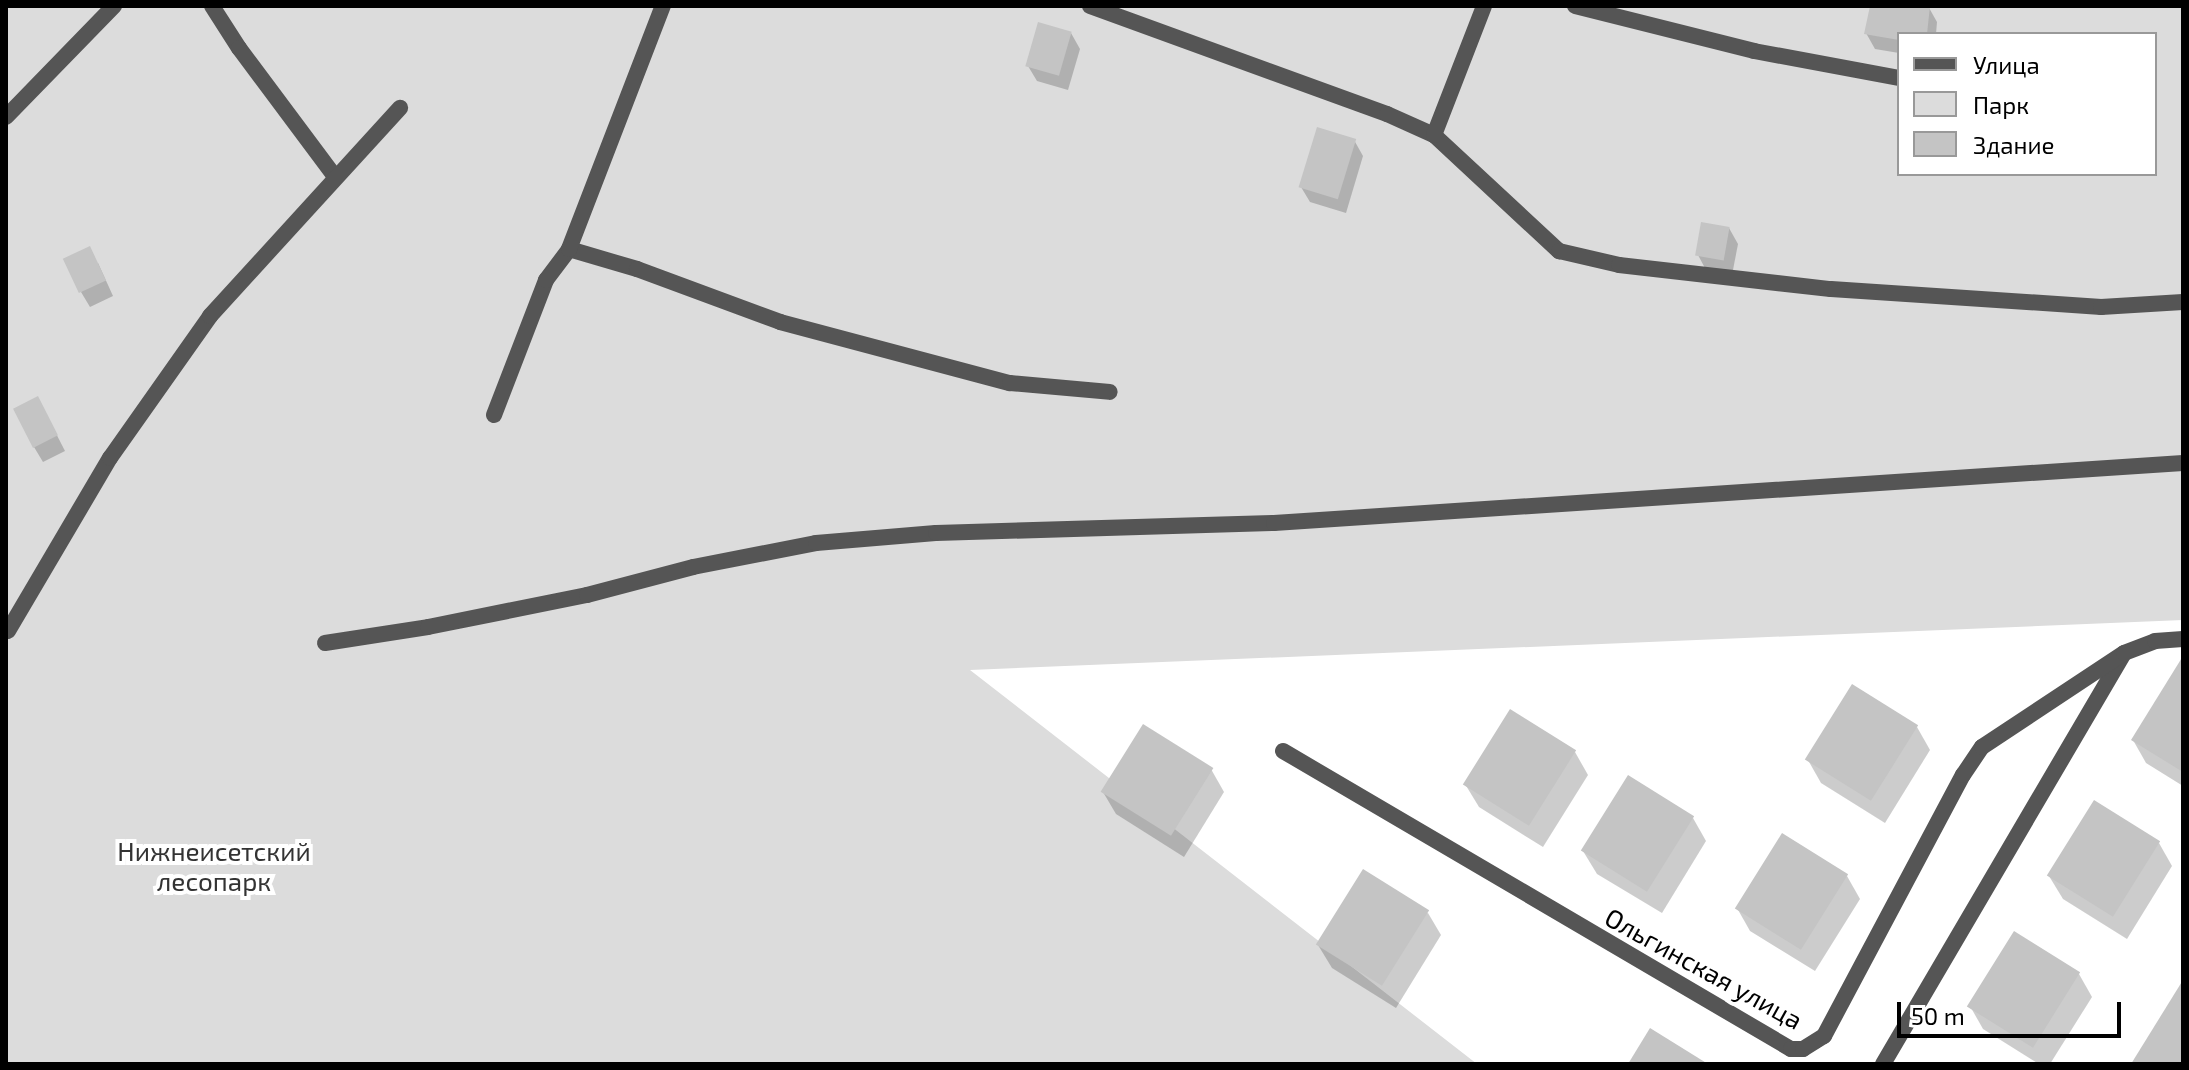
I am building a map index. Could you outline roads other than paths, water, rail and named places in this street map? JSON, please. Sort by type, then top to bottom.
[{"type":"street","points":[[6,117],[114,6]]},
{"type":"street","points":[[212,6],[239,48],[335,177]]},
{"type":"street","points":[[494,415],[546,280],[569,249],[663,6]]},
{"type":"street","points":[[1090,6],[1387,114],[1434,135],[1559,251],[1619,265],[1846,290],[2101,307],[2183,302]]},
{"type":"street","points":[[1434,135],[1484,6]]},
{"type":"street","points":[[1575,6],[1754,51],[1897,78]]},
{"type":"street","points":[[8,631],[110,458],[210,316],[400,108]]},
{"type":"street","points":[[569,249],[637,269],[780,322],[1010,383],[1110,392]]},
{"type":"street","points":[[325,643],[428,627],[558,601],[693,567],[816,543],[936,533],[1274,523],[2183,463]]},
{"type":"street","name":"Ольгинская улица","points":[[1283,751],[1791,1049],[1803,1049],[1824,1036],[1963,775],[1982,747],[2124,653],[2155,641],[2183,639]]},
{"type":"street","points":[[1883,1064],[2124,653]]},
{"type":"park label","name":"Нижнеисетский лесопарк","points":[[214,866]]}]
